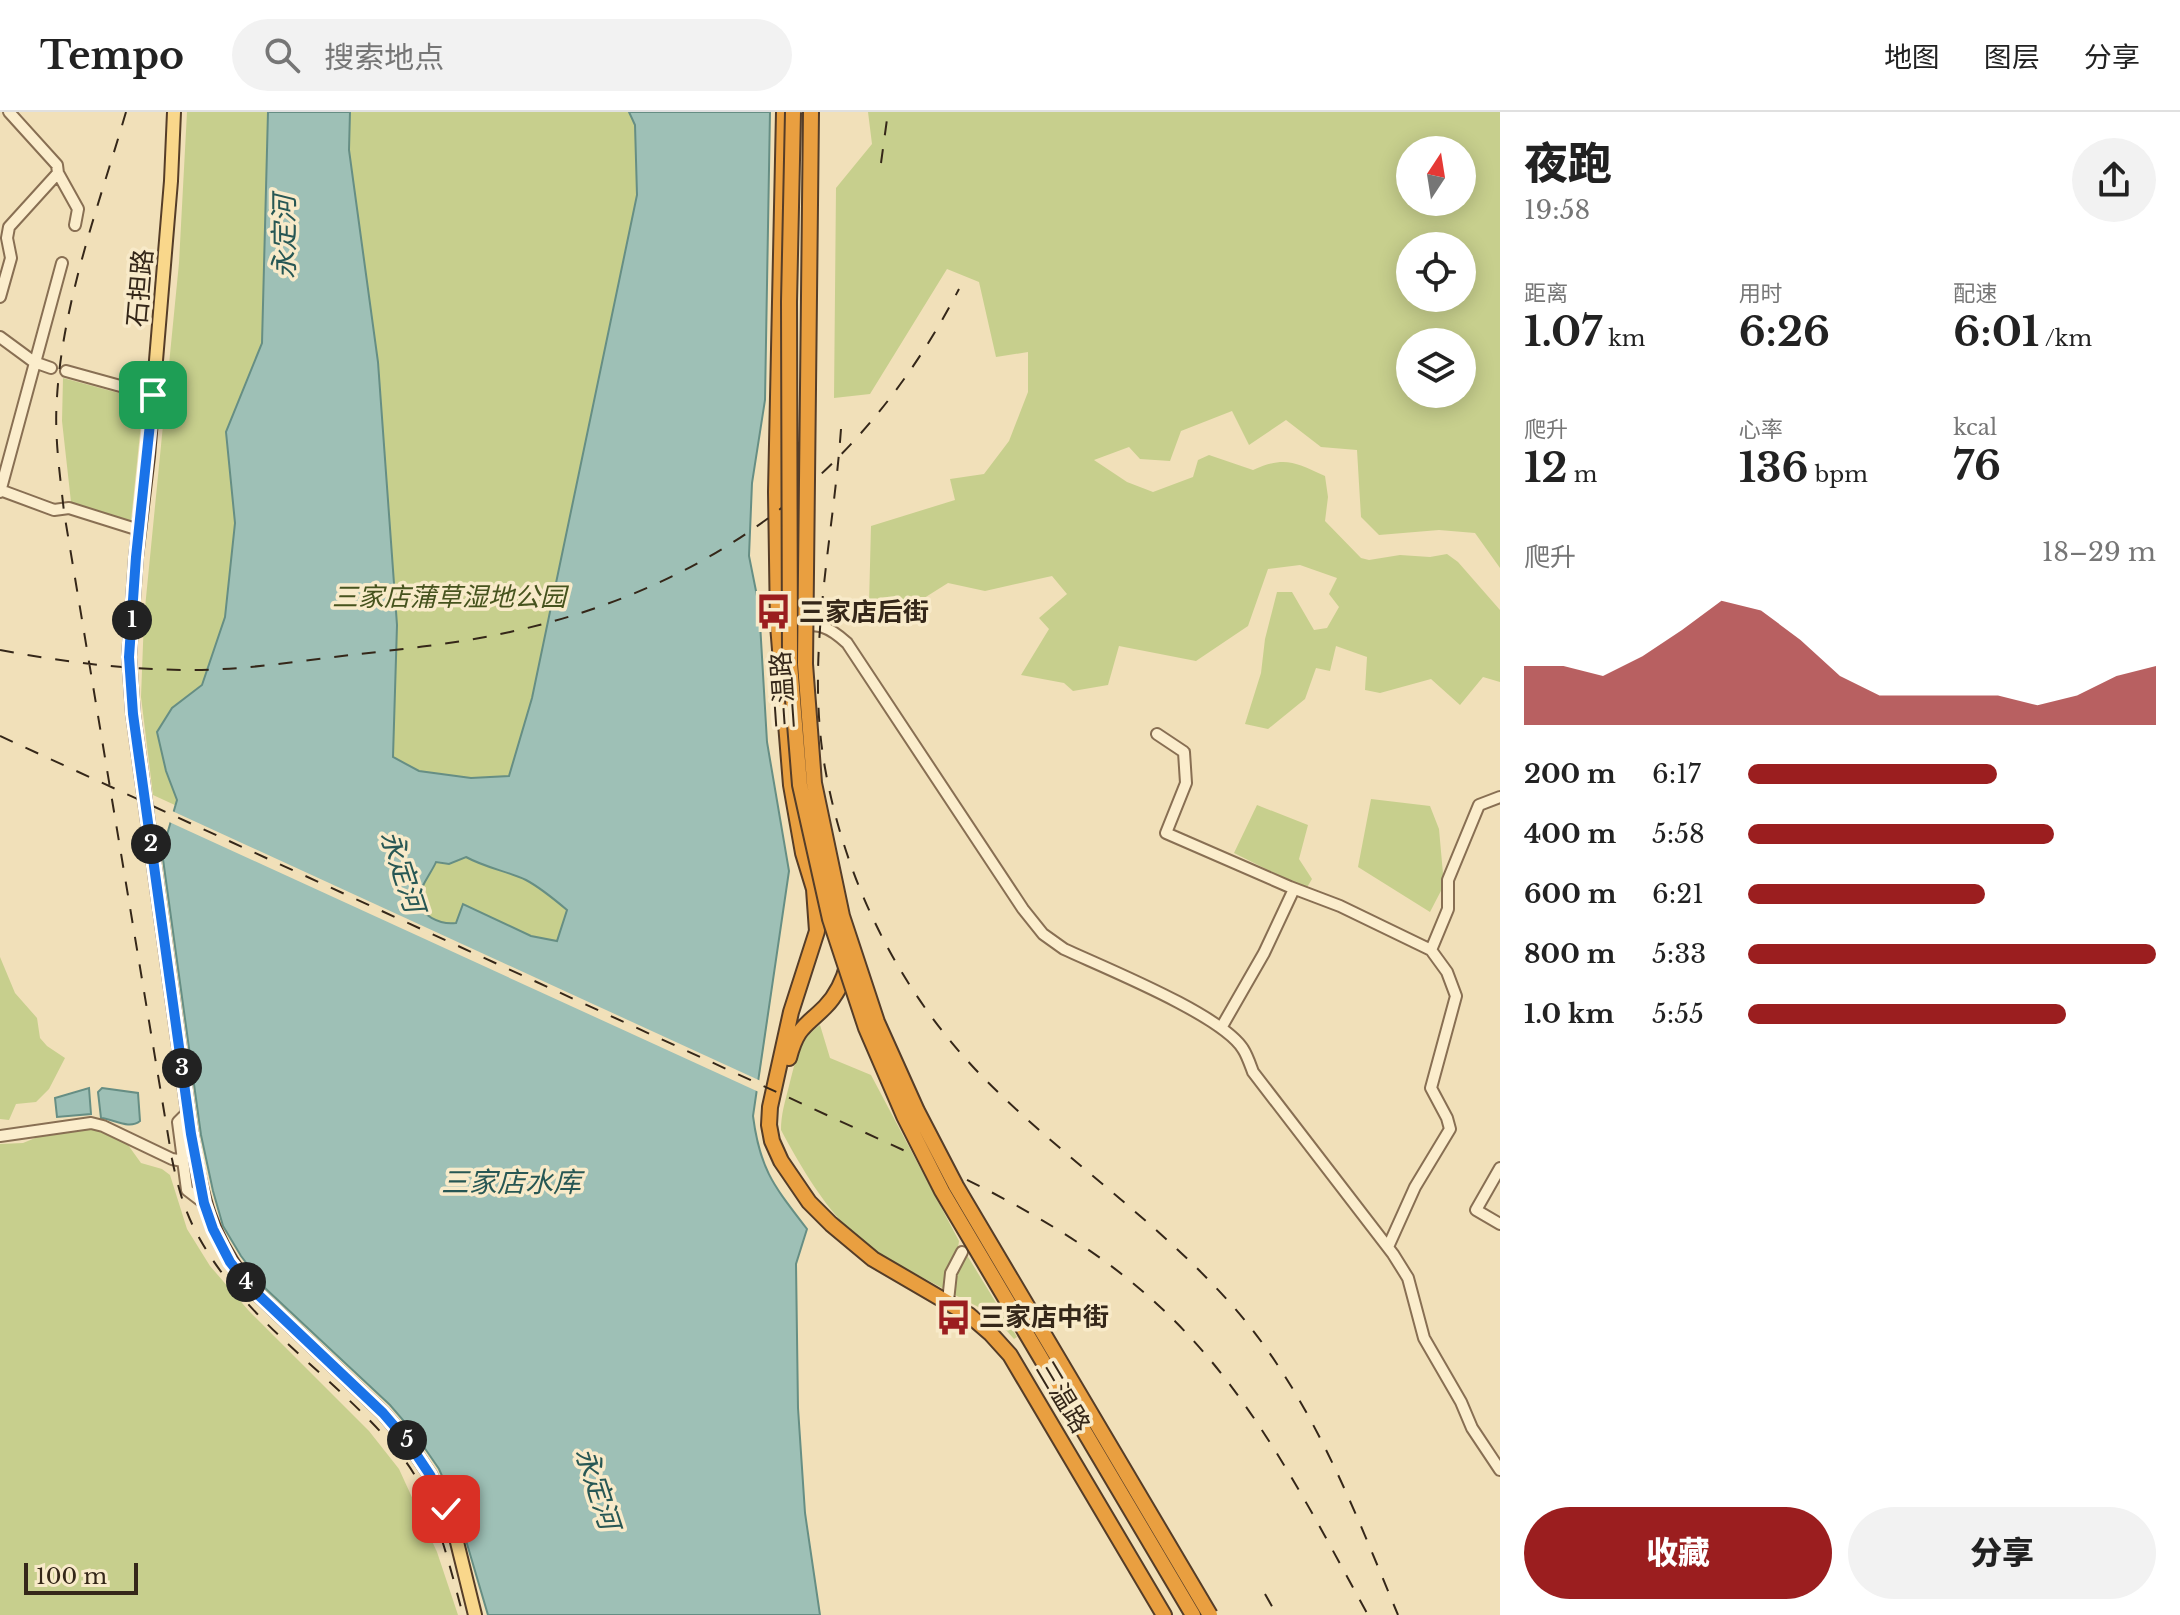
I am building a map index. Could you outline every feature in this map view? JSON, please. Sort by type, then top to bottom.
[{"type":"highway","name":"三温路","points":[[784,112],[776,492],[778,625],[791,785],[803,853],[814,889],[817,931],[791,1012],[770,1107],[772,1141],[781,1161],[809,1202],[831,1224],[873,1259],[948,1301],[991,1334],[1010,1355],[1164,1615]]},
{"type":"highway","points":[[793,112],[789,302],[790,663],[800,785],[830,919],[866,1028],[904,1116],[942,1191],[1193,1615]]},
{"type":"highway","name":"三温路","points":[[811,112],[803,625],[814,783],[848,941],[848,964],[839,989],[825,1008],[802,1026],[792,1045],[774,1125],[777,1140],[787,1158],[831,1224]]},
{"type":"highway","points":[[807,302],[805,664],[809,725]]},
{"type":"highway","points":[[842,916],[877,1022],[917,1111],[956,1186],[1210,1615]]},
{"type":"main road","name":"石担路","points":[[174,112],[171,181],[129,657],[133,714],[188,1112],[204,1203],[230,1262],[249,1286],[383,1413],[408,1442],[430,1475],[456,1538],[475,1615]]},
{"type":"street","points":[[9,112],[57,165],[58,173],[78,209],[75,225]]},
{"type":"street","points":[[0,297],[11,258],[7,238],[9,227],[58,173]]},
{"type":"street","points":[[62,263],[0,491],[54,510],[69,508],[139,530]]},
{"type":"street","points":[[0,337],[34,362],[51,368]]},
{"type":"street","points":[[66,371],[153,395]]},
{"type":"street","points":[[778,625],[824,625],[847,643],[1023,909],[1043,934],[1064,949],[1208,1018],[1243,1048],[1253,1072],[1388,1247],[1408,1278],[1424,1338],[1461,1402],[1472,1428],[1500,1470]]},
{"type":"street","points":[[1157,734],[1184,752],[1186,783],[1166,833],[1340,906],[1431,950],[1447,972],[1456,996],[1431,1088],[1450,1129],[1415,1187],[1388,1247]]},
{"type":"street","points":[[1431,950],[1448,909],[1448,880],[1479,805],[1500,797]]},
{"type":"street","points":[[1221,1028],[1264,953],[1294,889]]},
{"type":"street","points":[[188,1112],[178,1122],[187,1190],[204,1203]]},
{"type":"street","points":[[0,1136],[91,1123],[183,1161]]},
{"type":"street","points":[[1500,1168],[1476,1210],[1500,1224]]},
{"type":"street","points":[[948,1301],[951,1273],[962,1252]]},
{"type":"green space","name":"三家店蒲草湿地公园","points":[[187,112],[770,112],[765,400],[752,483],[749,556],[759,606],[767,742],[789,871],[760,1073],[153,795],[141,697],[144,618],[179,263]]},
{"type":"green space","points":[[868,112],[1500,112],[1500,568],[1475,533],[1439,530],[1379,535],[1361,517],[1357,450],[1321,447],[1286,420],[1249,445],[1232,411],[1181,431],[1170,461],[1140,459],[1129,447],[1094,460],[1127,482],[1153,492],[1193,477],[1198,460],[1209,455],[1253,470],[1273,463],[1289,462],[1325,476],[1328,497],[1325,521],[1361,558],[1447,554],[1458,562],[1500,610],[1500,682],[1483,677],[1460,705],[1431,679],[1380,693],[1365,690],[1367,657],[1336,646],[1330,671],[1316,668],[1305,699],[1268,729],[1245,724],[1261,673],[1265,639],[1277,592],[1292,592],[1314,630],[1327,628],[1339,607],[1329,594],[1337,578],[1300,565],[1268,569],[1248,626],[1196,661],[1119,646],[1108,685],[1073,691],[1064,683],[1021,675],[1049,629],[1039,618],[1067,594],[1052,576],[985,591],[948,583],[913,605],[869,604],[871,526],[955,500],[950,479],[984,474],[1009,441],[1028,392],[1028,352],[996,357],[979,282],[947,269],[870,394],[834,398],[836,188],[872,144]]},
{"type":"green space","points":[[63,378],[126,395],[142,414],[131,521],[71,502],[62,421]]},
{"type":"green space","points":[[1371,799],[1430,806],[1439,829],[1444,885],[1430,912],[1358,867]]},
{"type":"green space","points":[[1257,805],[1308,825],[1299,859],[1312,879],[1306,889],[1234,853]]},
{"type":"green space","points":[[0,957],[15,993],[37,1018],[40,1038],[65,1058],[49,1089],[36,1102],[16,1104],[9,1120],[0,1119]]},
{"type":"green space","points":[[820,1025],[830,1058],[871,1075],[959,1241],[946,1271],[944,1289],[879,1252],[844,1224],[818,1192],[781,1130],[798,1052],[806,1038]]},
{"type":"green space","points":[[67,1125],[123,1138],[141,1163],[162,1169],[170,1175],[187,1229],[210,1266],[249,1311],[369,1431],[399,1469],[437,1552],[458,1615],[0,1615],[0,1144],[23,1143]]},
{"type":"green space","points":[[965,1252],[1017,1337],[1014,1339],[992,1314],[953,1294],[956,1269]]},
{"type":"water","name":"三家店水库","points":[[268,112],[350,112],[349,150],[378,362],[397,625],[393,757],[419,771],[471,778],[509,776],[532,698],[637,195],[635,125],[629,112],[770,112],[765,400],[752,483],[749,556],[759,606],[767,742],[789,871],[753,1116],[765,1165],[807,1229],[796,1264],[798,1408],[805,1513],[820,1615],[488,1615],[457,1510],[439,1469],[390,1405],[266,1289],[223,1226],[201,1135],[162,852],[177,800],[157,732],[172,708],[202,685],[225,617],[235,523],[226,432],[262,343]],"holes":[[[466,857],[526,880],[567,910],[557,941],[531,936],[463,904],[456,923],[438,921],[426,914],[419,904],[419,897],[436,862],[449,864]]]},
{"type":"water","points":[[89,1088],[91,1114],[57,1117],[55,1098]]},
{"type":"water","points":[[102,1088],[138,1093],[140,1121],[126,1124],[101,1118],[98,1092]]},
{"type":"pier","points":[[170,810],[763,1082],[761,1093],[167,821]]},
{"type":"railway","points":[[126,112],[74,289],[61,361],[56,412],[57,441],[64,512],[174,1168],[194,1228],[214,1262],[238,1293],[353,1404],[406,1462],[433,1515],[463,1615]]},
{"type":"railway","points":[[881,163],[888,112]]},
{"type":"railway","points":[[0,650],[119,667],[168,670],[234,668],[473,639],[584,612],[653,585],[716,552],[775,513],[829,467],[877,414],[921,355],[959,289]]},
{"type":"railway","points":[[841,429],[819,641],[820,726],[834,810],[846,851],[878,929],[921,1003],[975,1069],[1038,1129],[1170,1242],[1231,1304],[1259,1338],[1307,1413],[1327,1452],[1398,1615]]},
{"type":"railway","points":[[0,736],[938,1166],[1025,1210],[1081,1244],[1158,1305],[1222,1374],[1300,1491],[1368,1615]]},
{"type":"railway","points":[[1265,1594],[1277,1615]]},
{"type":"place","name":"三家店后街","points":[[773,612]]},
{"type":"place","name":"三家店中街","points":[[953,1317]]},
{"type":"route","points":[[153,395],[129,657],[133,714],[191,1134],[204,1203],[230,1262],[269,1306],[383,1413],[408,1442],[430,1475],[446,1509]]},
{"type":"water label","name":"永定河","points":[[284,237]]},
{"type":"water label","name":"永定河","points":[[403,871]]},
{"type":"water label","name":"永定河","points":[[598,1488]]}]
